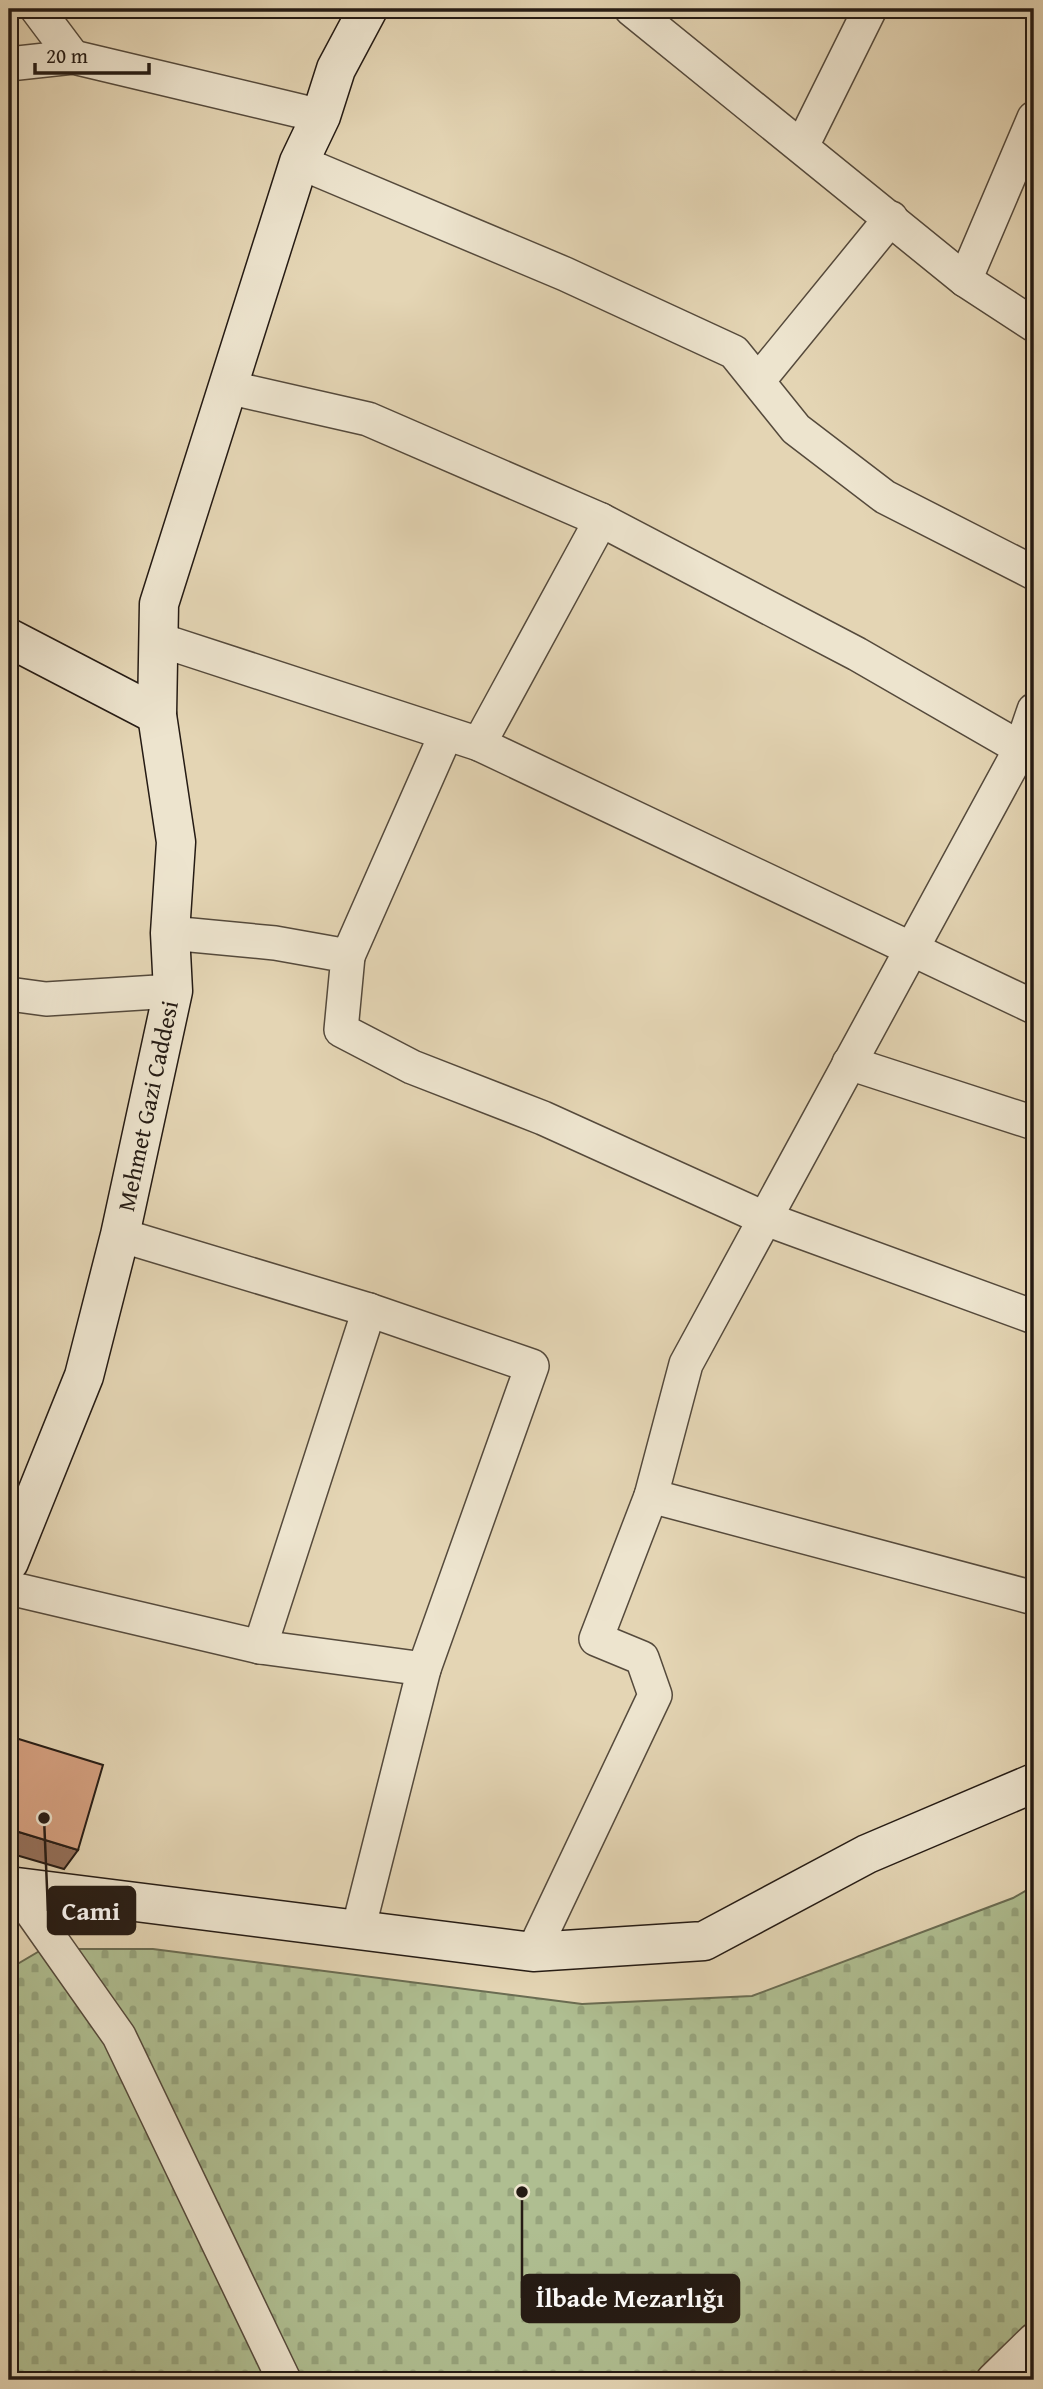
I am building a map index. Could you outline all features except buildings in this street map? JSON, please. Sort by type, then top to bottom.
[{"type":"street","points":[[37,9],[73,57]]},
{"type":"street","name":"Mehmet Gazi Caddesi","points":[[9,1562],[84,1376],[120,1235],[173,990],[170,933],[176,842],[157,715],[159,604],[299,162],[321,116],[337,69],[368,9]]},
{"type":"street","points":[[631,9],[965,280],[1034,325]]},
{"type":"street","points":[[802,146],[870,9]]},
{"type":"street","points":[[9,64],[73,57],[321,116]]},
{"type":"street","points":[[965,280],[1034,118]]},
{"type":"street","points":[[299,162],[565,274],[734,352],[796,429],[885,497],[1034,573]]},
{"type":"street","points":[[758,382],[891,218]]},
{"type":"street","points":[[228,387],[368,419],[601,520],[857,654],[1027,752]]},
{"type":"street","points":[[479,744],[601,520]]},
{"type":"street","points":[[9,638],[157,715]]},
{"type":"street","points":[[160,640],[479,744],[1034,1007]]},
{"type":"street","points":[[533,1952],[655,1695],[642,1658],[596,1639],[651,1496],[686,1364],[909,950],[1027,752],[1034,710]]},
{"type":"street","points":[[446,734],[348,956],[341,1030],[412,1067],[543,1118],[766,1219],[1034,1317]]},
{"type":"street","points":[[170,933],[275,943],[348,956]]},
{"type":"street","points":[[9,994],[46,999],[173,990]]},
{"type":"street","points":[[849,1063],[1034,1123]]},
{"type":"street","points":[[120,1235],[369,1310],[532,1366],[424,1669],[358,1930]]},
{"type":"street","points":[[260,1647],[369,1310]]},
{"type":"street","points":[[651,1496],[1034,1598]]},
{"type":"street","points":[[9,1588],[260,1647],[424,1669]]},
{"type":"street","points":[[12,1886],[533,1952],[704,1941],[867,1854],[1034,1783]]},
{"type":"street","points":[[12,1886],[119,2036],[284,2380]]},
{"type":"street","points":[[993,2380],[1034,2340]]},
{"type":"green space","points":[[1034,1886],[1034,2380],[9,2380],[9,1969],[43,1949],[153,1949],[582,2004],[752,1996],[1013,1898]]},
{"type":"place","name":"Cami","points":[[44,1818]]},
{"type":"place","name":"İlbade Mezarlığı","points":[[522,2192]]}]
